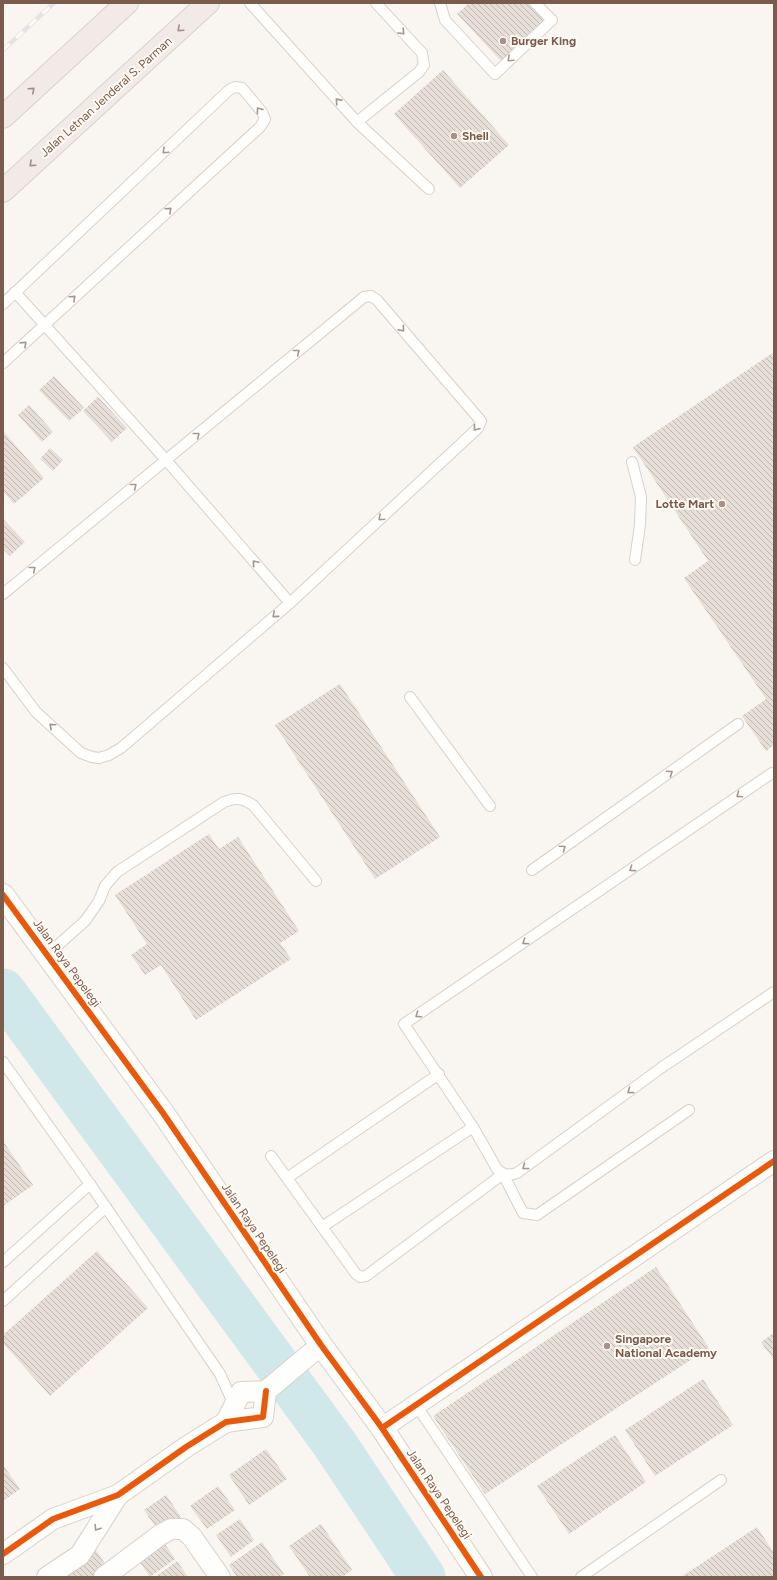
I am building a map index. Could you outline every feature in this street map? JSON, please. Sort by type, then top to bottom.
[{"type":"highway","points":[[3,117],[128,3]]},
{"type":"highway","name":"Jalan Letnan Jenderal S. Parman","points":[[3,191],[208,3]]},
{"type":"street","name":"Jalan Raya Pepelegi","points":[[3,895],[163,1113],[314,1351],[382,1428],[481,1577]]},
{"type":"street","points":[[382,1428],[774,1161]]},
{"type":"street","points":[[3,1554],[53,1519],[118,1495],[230,1414],[241,1392],[268,1389],[314,1351]]},
{"type":"street","points":[[230,1414],[263,1417],[268,1389]]},
{"type":"street","points":[[47,1577],[80,1555],[118,1495]]},
{"type":"street","points":[[104,1577],[160,1534],[171,1529],[183,1529],[192,1537],[220,1577]]},
{"type":"lane","points":[[250,3],[357,122],[430,189]]},
{"type":"lane","points":[[357,122],[419,72],[424,64],[422,53],[376,3]]},
{"type":"lane","points":[[440,3],[445,20],[495,74],[552,20],[535,3]]},
{"type":"lane","points":[[3,304],[229,90],[235,87],[242,88],[262,112],[265,119],[260,127],[3,363]]},
{"type":"lane","points":[[15,292],[166,460],[290,603]]},
{"type":"lane","points":[[3,594],[364,297],[371,296],[377,300],[481,421],[478,428],[290,603],[121,748],[109,755],[99,758],[81,753],[36,712],[3,668]]},
{"type":"lane","points":[[632,462],[641,498],[640,525],[635,560]]},
{"type":"lane","points":[[410,697],[490,806]]},
{"type":"lane","points":[[532,870],[738,724]]},
{"type":"lane","points":[[772,773],[404,1024],[439,1074],[473,1127],[497,1170],[510,1176],[517,1173],[661,1068],[774,992]]},
{"type":"lane","points":[[47,955],[85,921],[99,901],[105,886],[117,872],[224,802],[234,798],[244,800],[252,805],[316,881]]},
{"type":"lane","points":[[3,1062],[106,1207],[220,1374],[230,1414]]},
{"type":"lane","points":[[287,1178],[439,1074]]},
{"type":"lane","points":[[503,1174],[523,1213],[537,1215],[689,1110]]},
{"type":"lane","points":[[322,1227],[473,1127]]},
{"type":"lane","points":[[271,1156],[356,1274],[360,1277],[366,1276],[503,1174]]},
{"type":"lane","points":[[3,1262],[90,1184]]},
{"type":"lane","points":[[3,1301],[106,1207]]},
{"type":"lane","points":[[416,1405],[532,1577]]},
{"type":"lane","points":[[581,1577],[720,1480]]},
{"type":"building","name":"Burger King","points":[[469,3],[529,3],[545,21],[501,61],[457,14]]},
{"type":"building","points":[[443,70],[509,145],[460,188],[394,114]]},
{"type":"building","name":"Lotte Mart","points":[[774,352],[774,745],[766,751],[742,716],[766,699],[684,578],[708,561],[633,447]]},
{"type":"building","points":[[54,376],[84,408],[69,421],[39,390]]},
{"type":"building","points":[[98,397],[127,428],[112,442],[83,411]]},
{"type":"building","points":[[29,405],[53,432],[42,442],[18,415]]},
{"type":"building","points":[[3,431],[44,478],[14,504],[3,491]]},
{"type":"building","points":[[50,448],[63,460],[53,471],[40,459]]},
{"type":"building","points":[[3,519],[25,542],[10,556],[3,549]]},
{"type":"building","points":[[340,684],[440,837],[375,879],[275,725]]},
{"type":"building","points":[[209,834],[219,849],[238,837],[299,931],[280,943],[291,959],[196,1020],[161,965],[145,975],[131,955],[147,944],[115,895]]},
{"type":"building","points":[[3,1141],[33,1185],[3,1206]]},
{"type":"building","points":[[97,1251],[148,1308],[50,1396],[3,1343],[3,1335]]},
{"type":"building","points":[[656,1267],[709,1348],[485,1494],[433,1416]]},
{"type":"building","points":[[774,1333],[774,1360],[761,1342]]},
{"type":"building","points":[[703,1379],[733,1425],[655,1476],[625,1430]]},
{"type":"building","points":[[615,1435],[646,1482],[569,1534],[537,1486]]},
{"type":"building","points":[[266,1449],[287,1479],[249,1505],[229,1475]]},
{"type":"building","points":[[3,1465],[20,1489],[3,1501]]},
{"type":"building","points":[[218,1486],[235,1510],[207,1529],[190,1506]]},
{"type":"building","points":[[166,1495],[181,1517],[159,1532],[144,1510]]},
{"type":"building","points":[[240,1519],[254,1540],[231,1557],[216,1535]]},
{"type":"building","points":[[321,1524],[352,1570],[342,1577],[310,1577],[289,1546]]},
{"type":"building","points":[[757,1527],[774,1553],[774,1577],[681,1577]]},
{"type":"building","points":[[262,1542],[284,1574],[279,1577],[237,1577],[229,1565]]},
{"type":"building","points":[[165,1544],[175,1559],[150,1577],[139,1561]]},
{"type":"building","points":[[95,1549],[109,1570],[99,1577],[54,1577]]},
{"type":"building","points":[[177,1561],[188,1577],[155,1577]]},
{"type":"waterway","points":[[3,991],[334,1443],[423,1577]]},
{"type":"railway","points":[[3,50],[54,3]]},
{"type":"cycle path","points":[[3,895],[163,1113],[321,1345],[382,1428],[481,1577]]},
{"type":"cycle path","points":[[382,1428],[774,1161]]},
{"type":"cycle path","points":[[3,1554],[53,1519],[118,1495],[186,1447],[226,1422],[263,1417],[266,1391]]},
{"type":"place","name":"Burger King","points":[[503,41]]},
{"type":"place","name":"Shell","points":[[454,136]]},
{"type":"place","name":"Lotte Mart","points":[[722,504]]},
{"type":"place","name":"Singapore National Academy","points":[[607,1346]]}]
